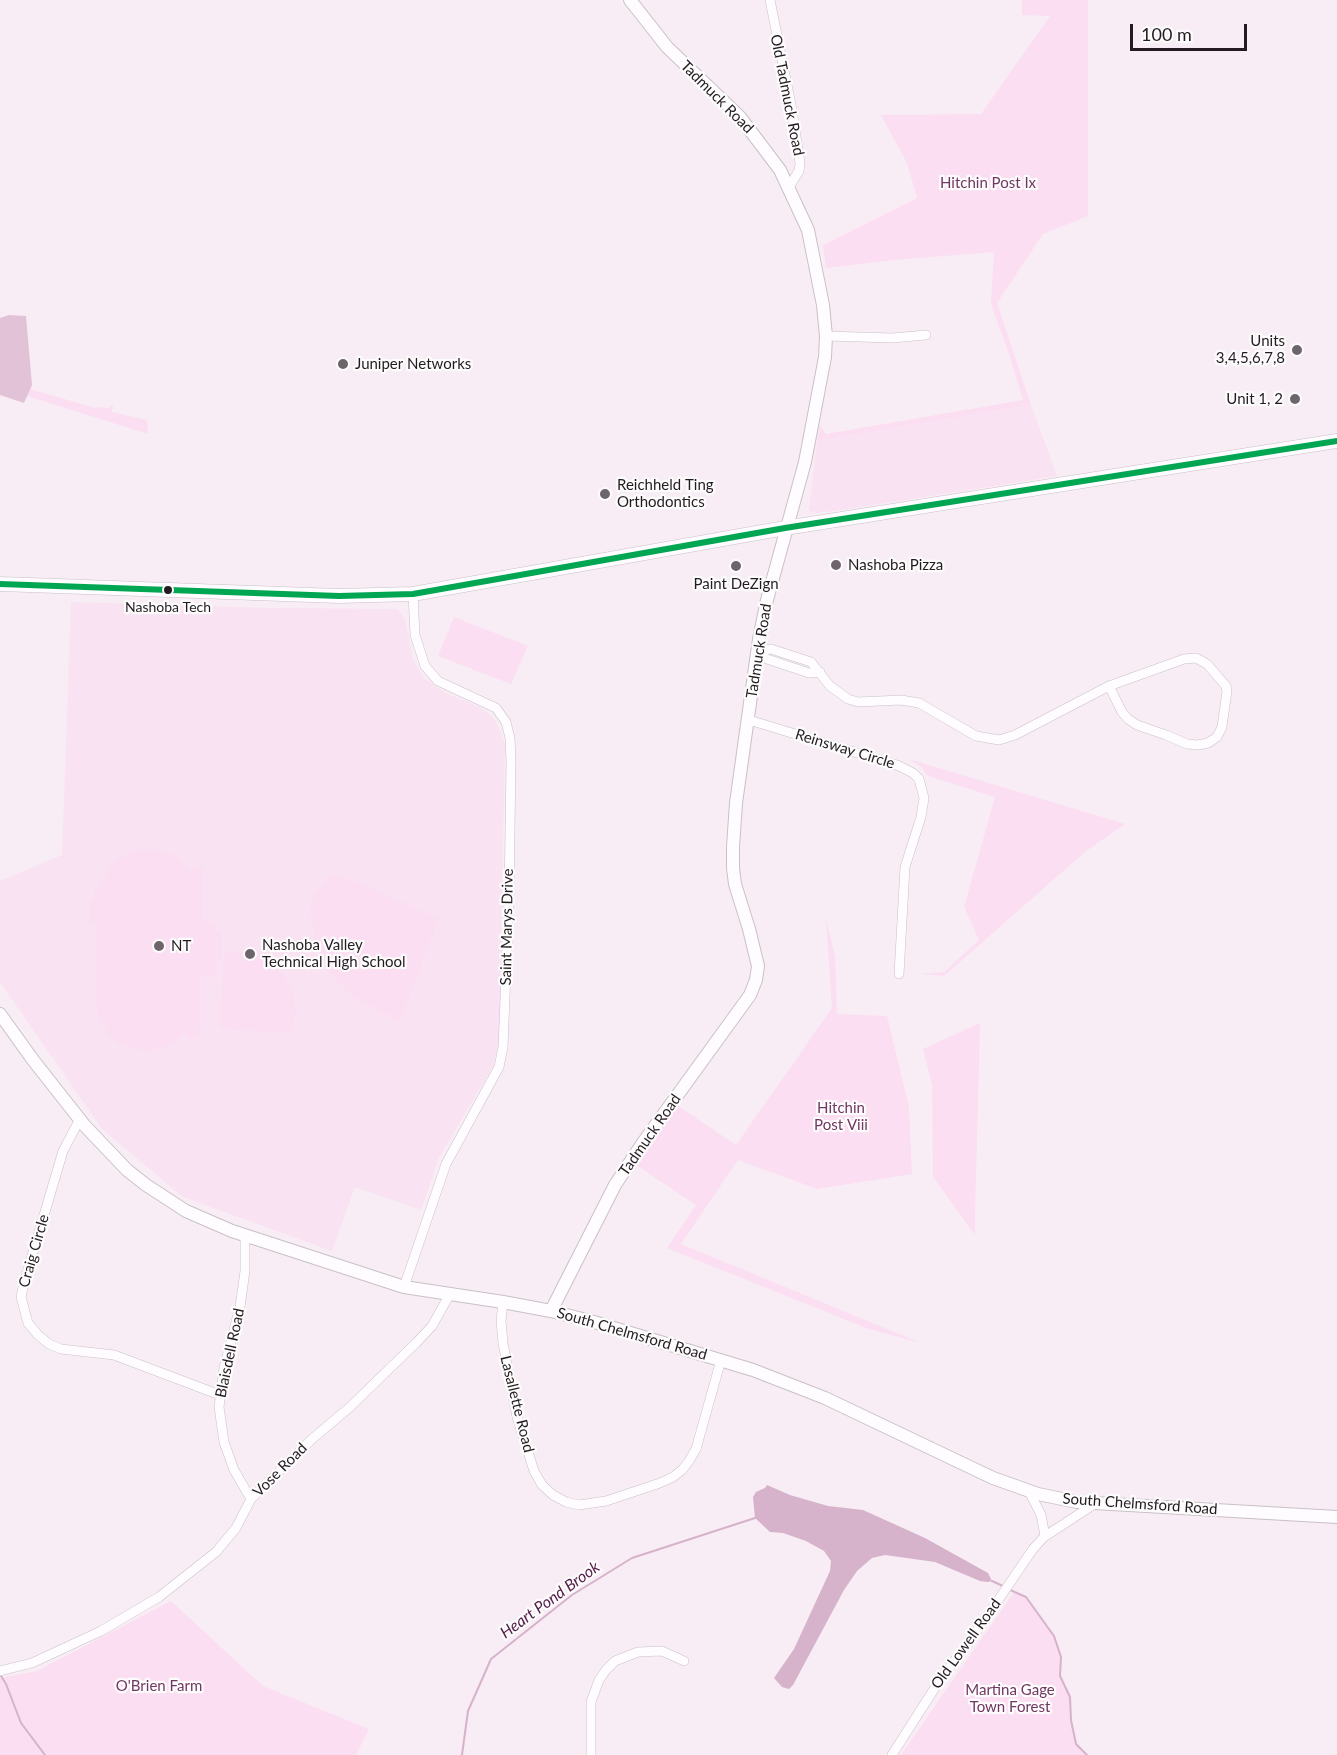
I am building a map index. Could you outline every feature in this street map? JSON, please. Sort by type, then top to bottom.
[{"type":"main road","name":"Tadmuck Road","points":[[551,1311],[615,1185],[750,995],[756,980],[758,966],[735,884],[733,857],[736,802],[767,600],[811,435],[825,357],[826,336],[823,305],[808,230],[789,187],[763,145],[740,117],[667,47],[630,0]]},
{"type":"main road","points":[[0,584],[339,596],[413,594],[786,528],[1337,441]]},
{"type":"main road","name":"South Chelmsford Road","points":[[0,1014],[80,1119],[114,1157],[146,1185],[186,1211],[245,1235],[404,1287],[551,1311],[721,1360],[799,1387],[964,1465],[1029,1491],[1059,1499],[1337,1517]]},
{"type":"street","name":"Old Tadmuck Road","points":[[770,0],[800,163],[799,171],[789,187]]},
{"type":"street","points":[[826,336],[892,338],[926,335]]},
{"type":"street","name":"Saint Marys Drive","points":[[404,1287],[446,1164],[499,1068],[503,1047],[509,899],[511,760],[510,738],[506,722],[496,708],[438,681],[425,666],[415,635],[413,594]]},
{"type":"street","points":[[758,651],[771,649],[808,661],[815,665],[834,690],[848,699],[858,702],[901,700],[919,703],[976,736],[993,740],[1015,735],[1108,686],[1184,658],[1203,660],[1223,682],[1227,691],[1222,727],[1216,737],[1208,743],[1198,746],[1187,744],[1137,725],[1128,719],[1108,686]]},
{"type":"street","name":"Reinsway Circle","points":[[749,720],[897,765],[913,773],[919,779],[924,798],[921,817],[905,867],[899,974]]},
{"type":"street","name":"Craig Circle","points":[[80,1119],[63,1150],[24,1283],[21,1297],[28,1323],[49,1344],[61,1349],[114,1355],[220,1395]]},
{"type":"street","name":"Blaisdell Road","points":[[245,1235],[242,1298],[224,1368],[219,1407],[224,1442],[234,1470],[251,1499]]},
{"type":"street","name":"Vose Road","points":[[0,1671],[32,1663],[101,1631],[159,1597],[211,1557],[226,1542],[251,1499],[417,1342],[432,1326],[450,1294]]},
{"type":"street","name":"Lasallette Road","points":[[503,1302],[501,1321],[503,1343],[517,1417],[525,1443],[534,1471],[542,1485],[553,1496],[566,1502],[579,1505],[606,1501],[660,1483],[681,1470],[696,1449],[721,1360]]},
{"type":"street","points":[[1029,1491],[1041,1515],[1045,1536]]},
{"type":"street","name":"Old Lowell Road","points":[[892,1755],[936,1686],[1019,1568],[1045,1536],[1096,1503]]},
{"type":"street","points":[[591,1755],[591,1702],[599,1680],[606,1670],[615,1661],[638,1652],[662,1651],[684,1662]]},
{"type":"shaded area","points":[[9,315],[26,316],[32,385],[24,403],[0,395],[0,318]]},
{"type":"shaded area","points":[[1031,405],[1057,476],[842,510],[815,513],[809,510],[817,441]]},
{"type":"shaded area","name":"Nashoba Valley Technical High School","points":[[71,602],[397,609],[405,618],[413,660],[424,678],[444,692],[478,706],[493,717],[505,746],[499,1041],[493,1066],[439,1158],[421,1210],[355,1187],[332,1251],[183,1197],[102,1129],[0,982],[0,881],[62,855]]},
{"type":"shaded area","points":[[767,1485],[790,1495],[828,1506],[863,1510],[925,1538],[988,1573],[992,1581],[980,1581],[935,1562],[885,1555],[872,1558],[857,1571],[844,1590],[793,1685],[789,1689],[782,1687],[774,1678],[794,1649],[830,1571],[831,1561],[824,1551],[806,1541],[783,1533],[770,1532],[755,1518],[753,1497],[756,1492]]},
{"type":"green space","name":"Hitchin Post Ix","points":[[1022,0],[1088,0],[1088,216],[1043,234],[997,303],[1031,405],[817,441],[820,426],[826,434],[1023,400],[991,304],[994,252],[826,268],[823,245],[917,198],[907,163],[881,115],[981,114],[1050,16],[1022,15]]},
{"type":"green space","points":[[30,389],[95,408],[107,409],[113,404],[112,412],[147,420],[148,434],[27,396]]},
{"type":"green space","points":[[454,617],[528,646],[511,684],[438,656]]},
{"type":"green space","points":[[909,759],[1125,824],[1086,851],[944,976],[921,974],[944,972],[979,940],[964,907],[995,797],[928,776],[921,767]]},
{"type":"green space","name":"NT","points":[[153,849],[175,855],[192,873],[193,866],[203,866],[202,921],[215,922],[215,931],[221,932],[221,960],[217,960],[217,977],[201,977],[199,1038],[188,1038],[188,1029],[175,1043],[145,1051],[117,1042],[110,1036],[99,1018],[96,1001],[97,923],[89,922],[90,901],[94,901],[95,889],[98,889],[112,864],[124,855],[138,850]]},
{"type":"green space","points":[[331,874],[361,883],[439,919],[400,1021],[353,997],[329,972],[317,948],[310,909],[315,894]]},
{"type":"green space","name":"Hitchin Post Viii","points":[[826,918],[835,957],[837,1014],[887,1016],[909,1107],[912,1174],[817,1189],[738,1160],[681,1244],[921,1343],[866,1328],[667,1248],[696,1205],[636,1165],[677,1105],[736,1145],[832,1008]]},
{"type":"green space","points":[[225,951],[262,955],[279,967],[292,991],[296,1011],[290,1033],[225,1029],[219,1024]]},
{"type":"green space","points":[[980,1023],[975,1235],[933,1177],[932,1085],[923,1049]]},
{"type":"green space","name":"Martina Gage Town Forest","points":[[1014,1592],[1026,1597],[1054,1636],[1061,1657],[1060,1676],[1070,1697],[1071,1720],[1076,1744],[1087,1755],[901,1755]]},
{"type":"green space","name":"O'Brien Farm","points":[[171,1601],[263,1686],[369,1729],[356,1755],[0,1755],[0,1678],[37,1671]]},
{"type":"waterway","name":"Heart Pond Brook","points":[[462,1755],[468,1711],[491,1659],[572,1595],[632,1558],[755,1518]]},
{"type":"waterway","name":"Heart Pond Brook","points":[[992,1581],[1003,1586]]},
{"type":"waterway","name":"Heart Pond Brook","points":[[1008,1589],[1026,1597],[1054,1636],[1061,1657],[1060,1676],[1070,1697],[1071,1720],[1076,1744],[1087,1755]]},
{"type":"waterway","name":"Heart Pond Brook","points":[[1,1676],[21,1723],[45,1755]]},
{"type":"transit line","points":[[0,584],[339,596],[413,594],[785,528],[1337,441]]},
{"type":"place","name":"Units 3,4,5,6,7,8","points":[[1297,350]]},
{"type":"place","name":"Juniper Networks","points":[[343,364]]},
{"type":"place","name":"Unit 1, 2","points":[[1295,399]]},
{"type":"place","name":"Reichheld Ting Orthodontics","points":[[605,494]]},
{"type":"place","name":"Nashoba Pizza","points":[[836,565]]},
{"type":"place","name":"Paint DeZign","points":[[736,566]]},
{"type":"place","name":"Nashoba Tech","points":[[168,590]]},
{"type":"place","name":"NT","points":[[159,946]]},
{"type":"place","name":"Nashoba Valley Technical High School","points":[[250,954]]}]
